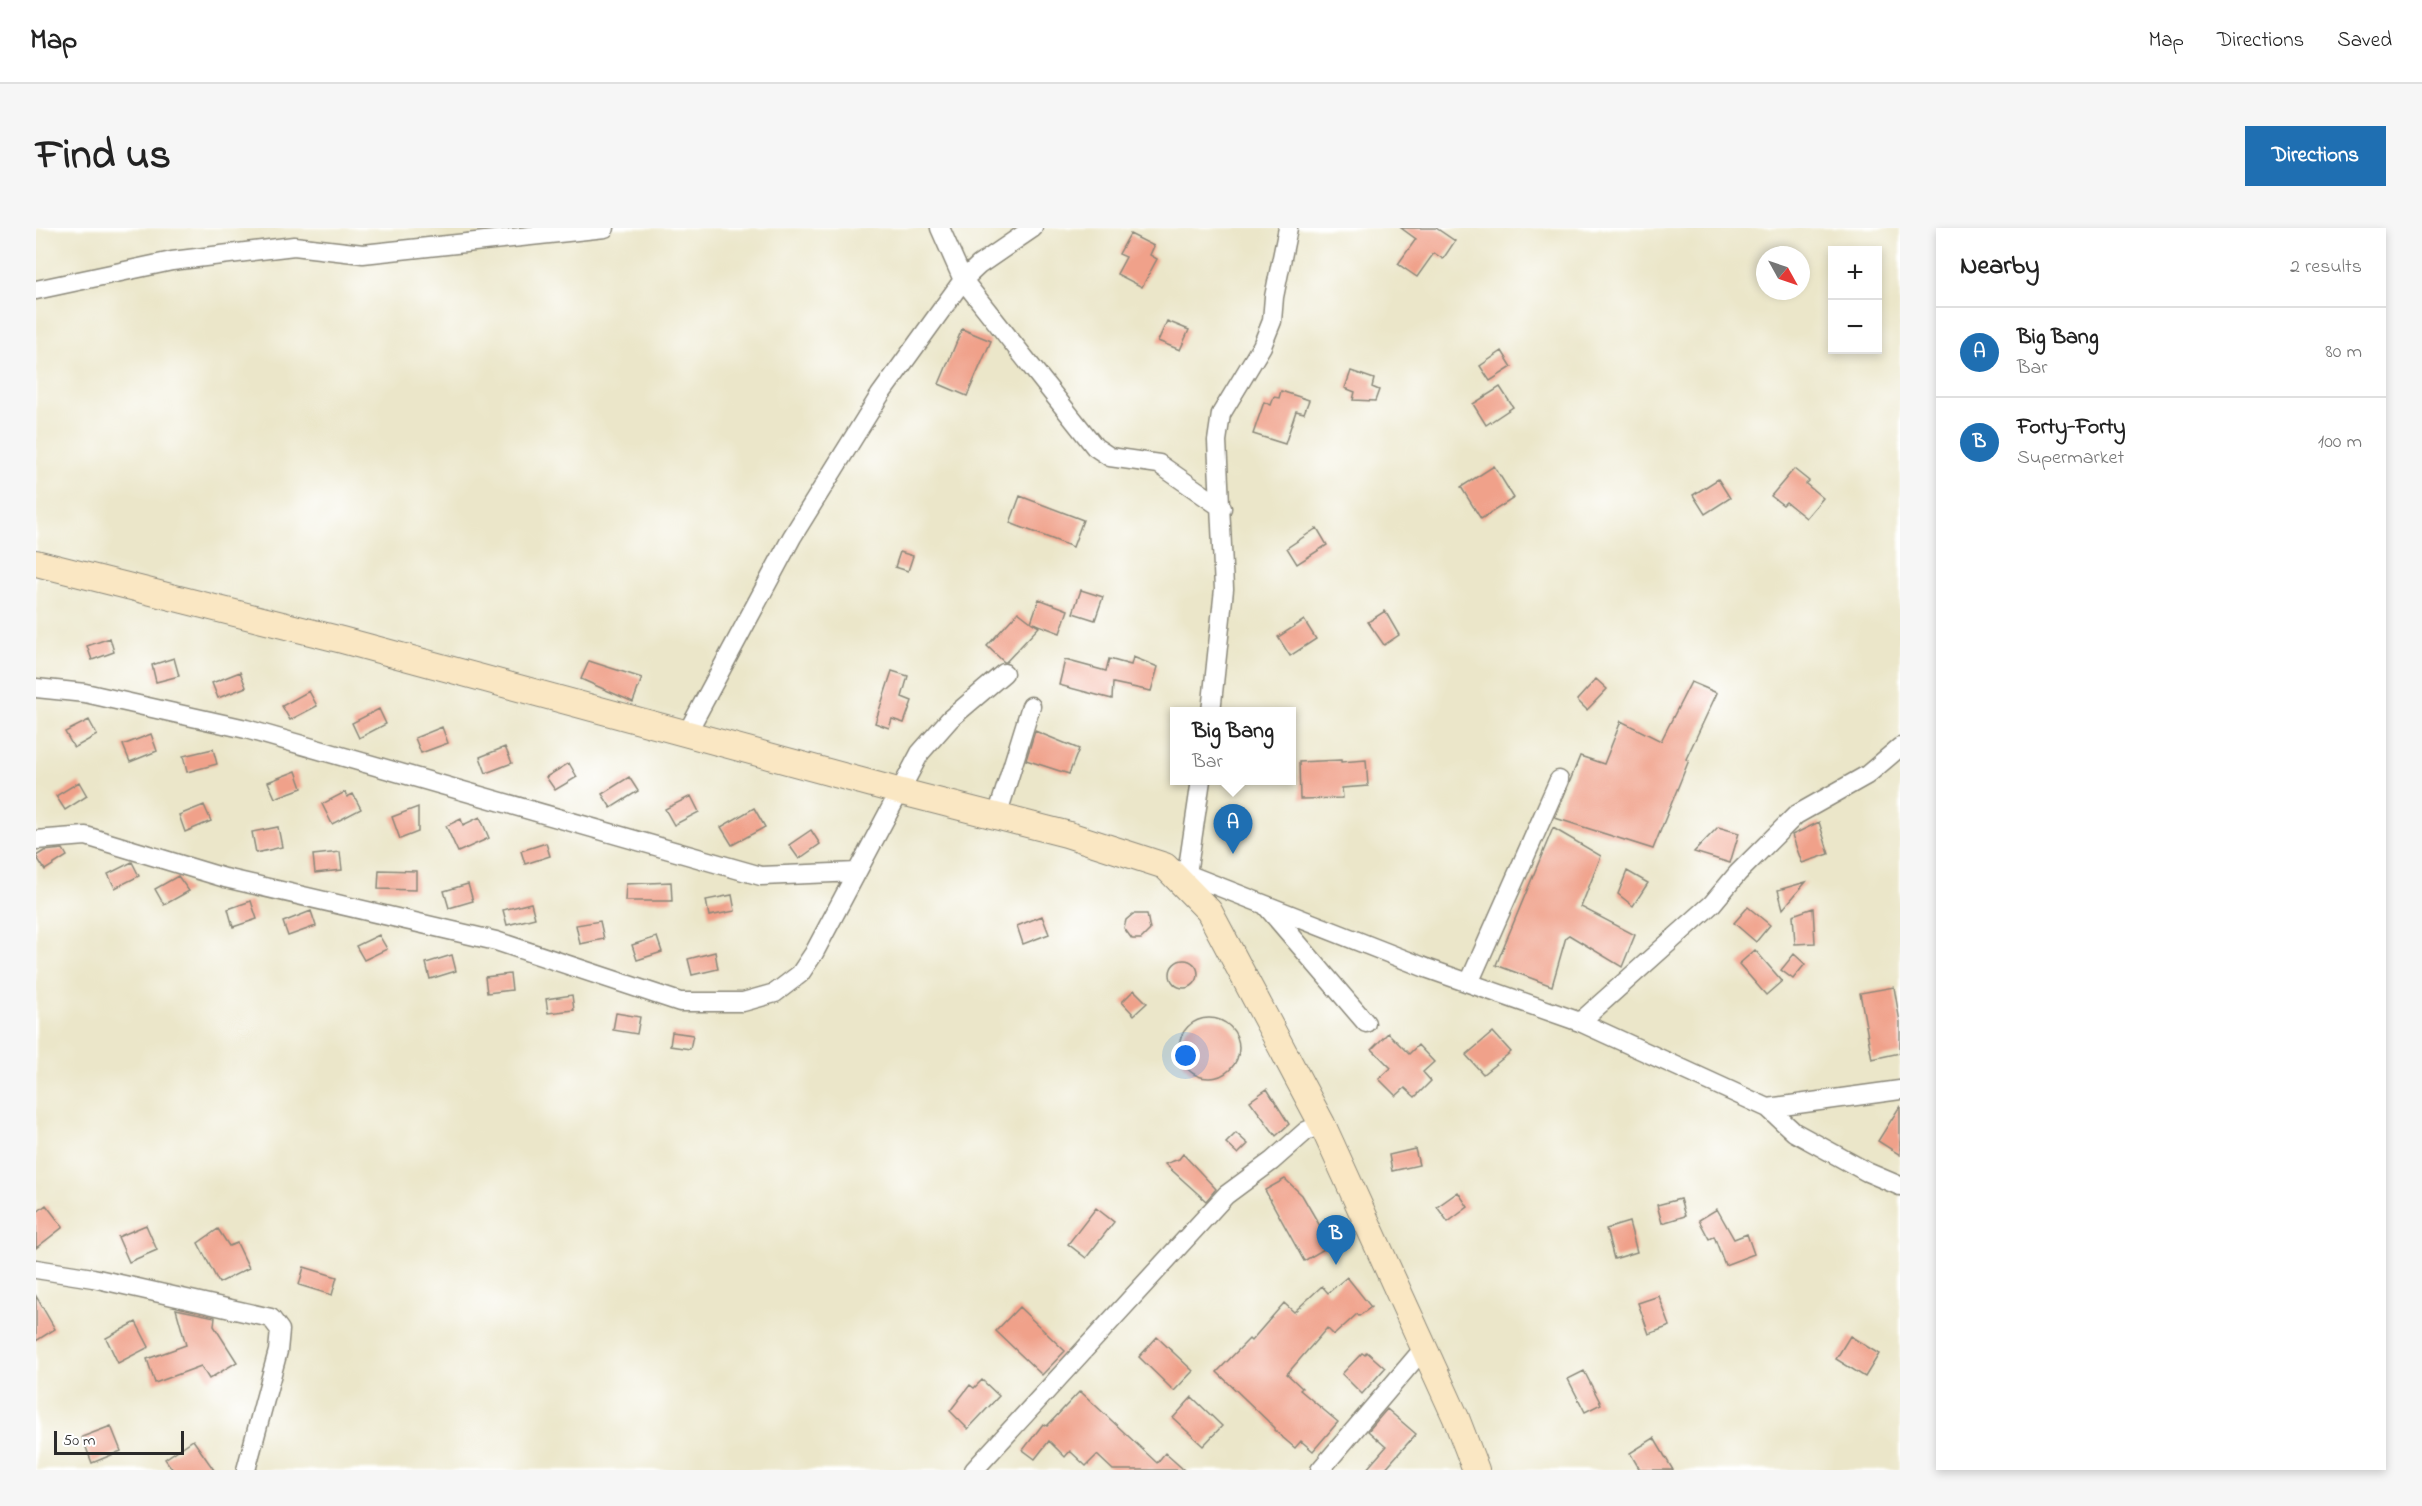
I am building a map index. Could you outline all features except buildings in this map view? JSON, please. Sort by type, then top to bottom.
[{"type":"street","points":[[36,290],[172,261],[294,246],[363,254],[605,228]]},
{"type":"street","points":[[940,228],[963,280],[1095,447],[1110,457],[1159,464],[1222,508]]},
{"type":"street","points":[[687,733],[792,537],[880,395],[963,280],[979,264],[1033,228]]},
{"type":"street","points":[[1211,707],[1224,589],[1222,508],[1217,441],[1221,414],[1262,346],[1272,321],[1274,297],[1288,228]]},
{"type":"street","points":[[36,563],[331,637],[898,791],[1066,834],[1176,870],[1469,983],[1580,1022],[1768,1108],[1794,1132],[1867,1172],[1900,1186]]},
{"type":"street","points":[[36,840],[86,836],[225,878],[496,941],[680,1002],[743,1002],[775,993],[800,974],[898,791],[927,745],[950,720],[1004,673]]},
{"type":"street","points":[[36,688],[85,693],[246,729],[762,876],[856,872]]},
{"type":"street","points":[[997,816],[1031,706]]},
{"type":"street","points":[[1580,1022],[1656,957],[1712,904],[1738,873],[1796,815],[1867,775],[1900,747]]},
{"type":"street","points":[[1469,983],[1558,780]]},
{"type":"street","points":[[1176,870],[1200,785]]},
{"type":"street","points":[[1176,870],[1209,911],[1322,1124],[1424,1348],[1476,1470]]},
{"type":"street","points":[[1264,904],[1366,1023]]},
{"type":"street","points":[[1768,1108],[1900,1090]]},
{"type":"street","points":[[983,1467],[1226,1195],[1272,1161],[1306,1131],[1322,1124]]},
{"type":"street","points":[[36,1269],[93,1278],[271,1318],[280,1330],[278,1351],[246,1470]]},
{"type":"street","points":[[1320,1470],[1424,1348]]},
{"type":"place","name":"Big Bang","points":[[1233,854]]},
{"type":"place","name":"Forty-Forty","points":[[1336,1265]]}]
